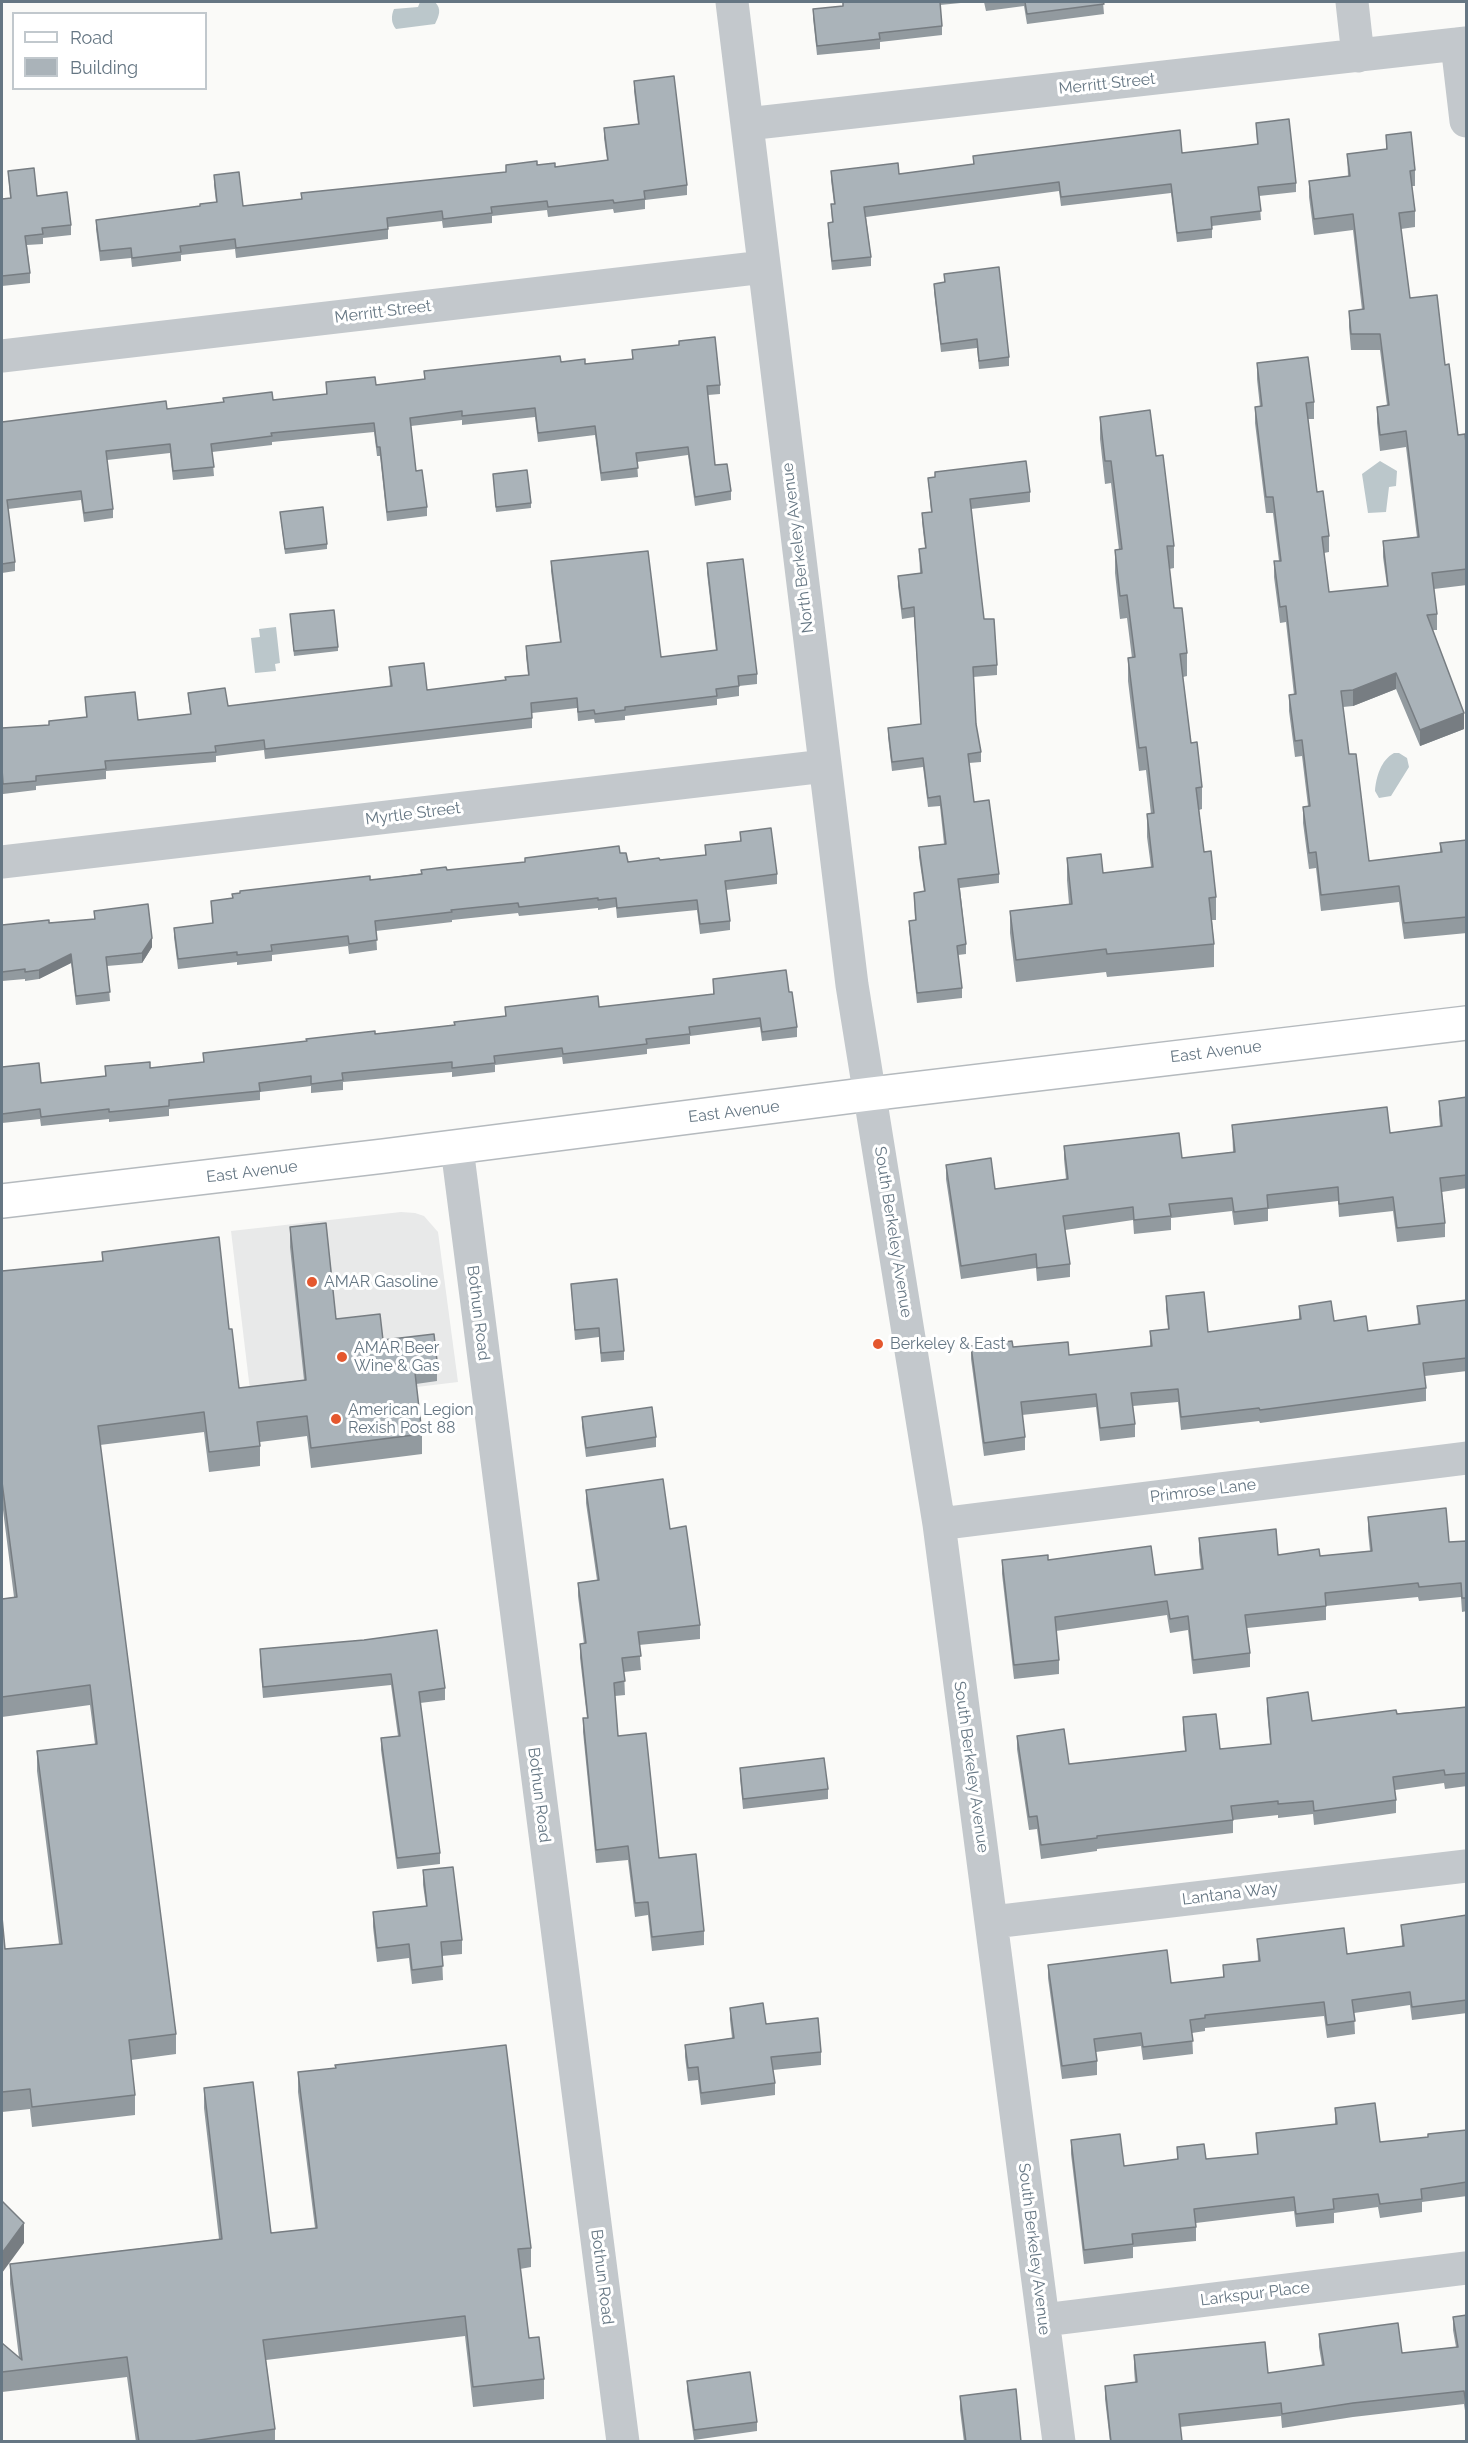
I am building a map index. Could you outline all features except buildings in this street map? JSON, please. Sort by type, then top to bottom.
[{"type":"main road","name":"East Avenue","points":[[2,1201],[457,1148],[870,1094],[1467,1023]]},
{"type":"street","name":"North Berkeley Avenue","points":[[732,2],[852,985],[870,1094]]},
{"type":"street","points":[[1353,2],[1358,56]]},
{"type":"street","name":"Merritt Street","points":[[747,124],[1462,43]]},
{"type":"street","points":[[1462,43],[1467,121]]},
{"type":"street","name":"Merritt Street","points":[[2,356],[764,267]]},
{"type":"street","name":"Myrtle Street","points":[[2,862],[825,766]]},
{"type":"street","name":"South Berkeley Avenue","points":[[870,1094],[939,1524],[993,1922],[1059,2442]]},
{"type":"street","name":"Bothun Road","points":[[457,1148],[623,2442]]},
{"type":"street","name":"Primrose Lane","points":[[939,1524],[1467,1458]]},
{"type":"street","name":"Lantana Way","points":[[993,1922],[1467,1866]]},
{"type":"street","name":"Larkspur Place","points":[[1044,2320],[1467,2268]]},
{"type":"shaded area","points":[[420,2],[435,2],[439,7],[435,24],[396,29],[392,19],[394,9],[418,7]]},
{"type":"shaded area","points":[[1380,461],[1397,471],[1396,486],[1389,487],[1386,512],[1368,513],[1362,474]]},
{"type":"shaded area","points":[[276,627],[280,663],[275,664],[276,671],[255,673],[251,638],[260,637],[259,629]]},
{"type":"shaded area","points":[[1394,753],[1407,758],[1409,767],[1391,796],[1379,798],[1375,791],[1378,775],[1383,764]]},
{"type":"shaded area","points":[[401,1212],[424,1216],[438,1232],[458,1382],[252,1407],[231,1231]]},
{"type":"place","name":"AMAR Gasoline","points":[[312,1282]]},
{"type":"place","name":"Berkeley & East","points":[[878,1344]]},
{"type":"place","name":"AMAR Beer Wine & Gas","points":[[342,1357]]},
{"type":"place","name":"American Legion Rexish Post 88","points":[[336,1419]]}]
